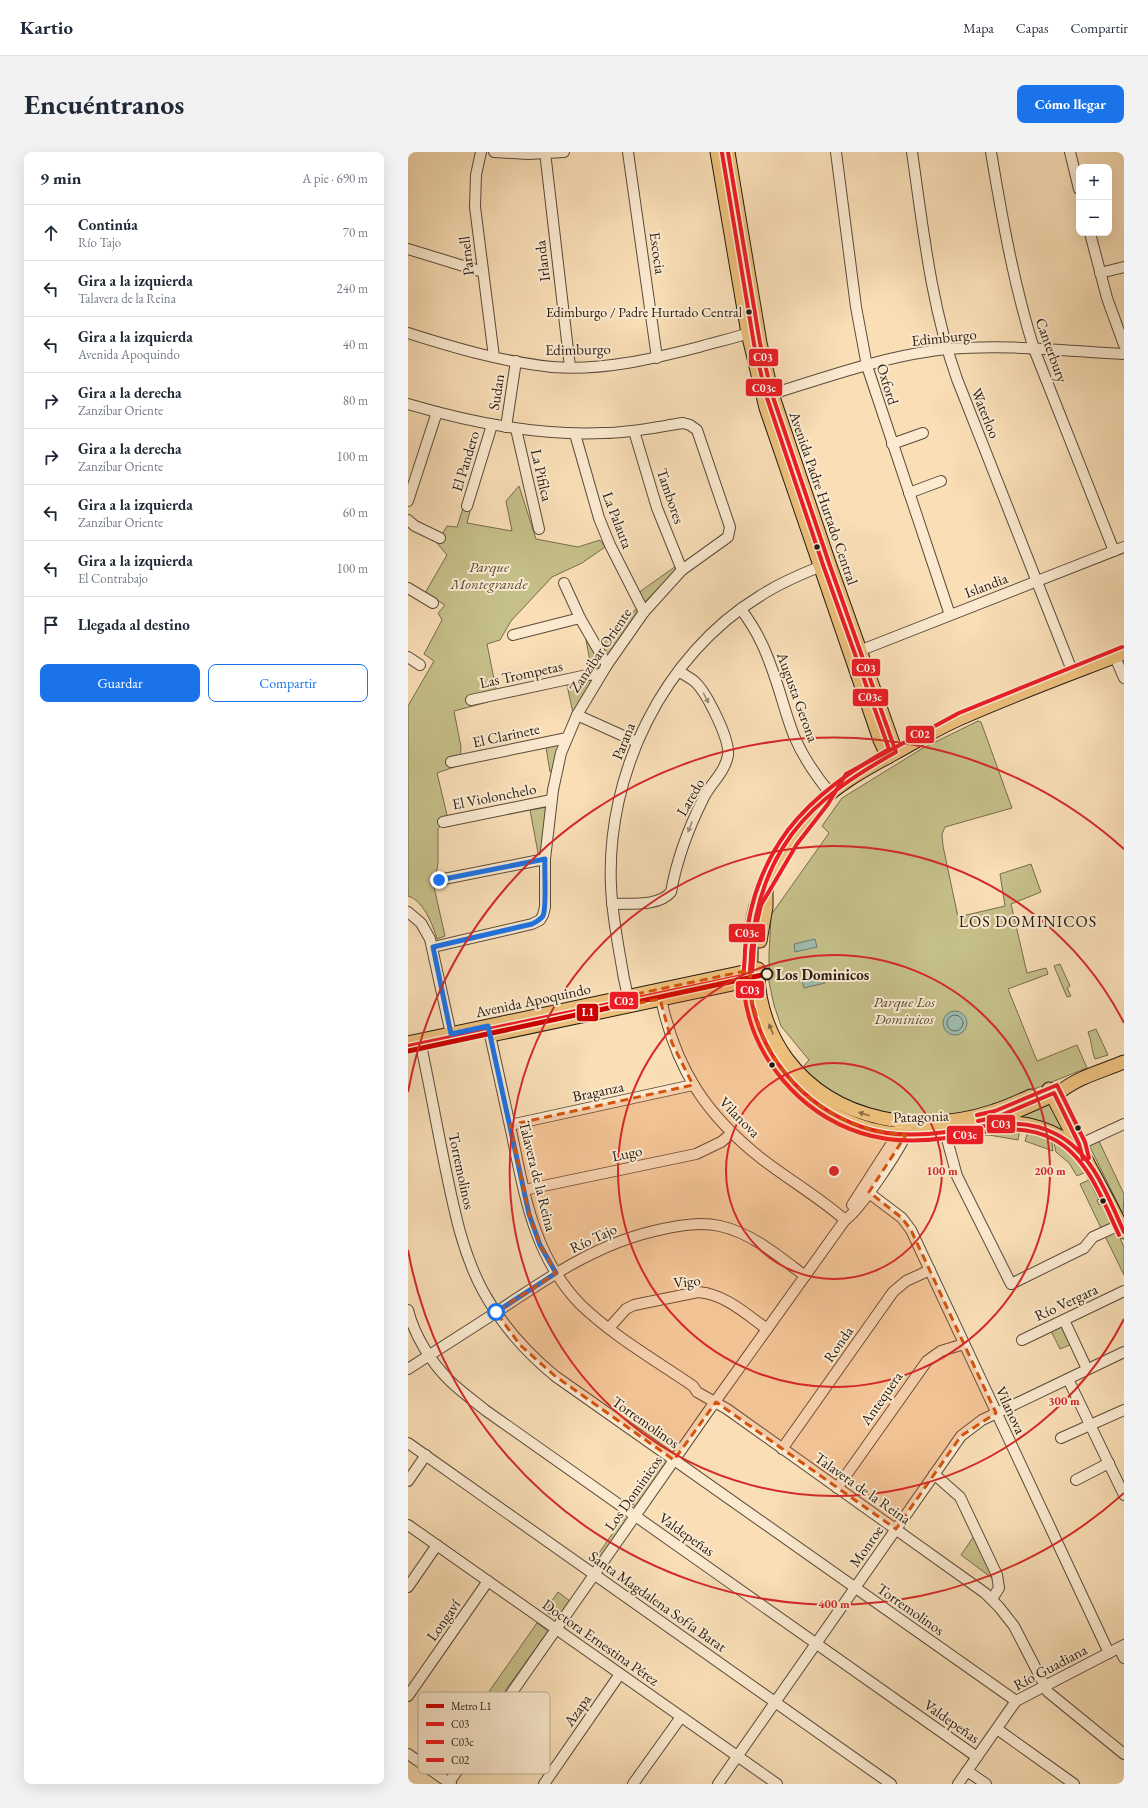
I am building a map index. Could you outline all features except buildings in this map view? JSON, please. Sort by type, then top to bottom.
[{"type":"main road","name":"Avenida Padre Hurtado Central","points":[[717,152],[748,333],[766,408],[819,567],[880,740],[892,755]]},
{"type":"main road","name":"Avenida Padre Hurtado Central","points":[[728,152],[760,343],[772,394],[859,650],[892,755]]},
{"type":"main road","points":[[754,975],[766,907],[766,886],[771,870],[792,835],[809,813],[830,793],[892,755],[962,718],[1119,655]]},
{"type":"main road","name":"Avenida Apoquindo","points":[[626,1001],[661,999],[754,975]]},
{"type":"main road","name":"Avenida Apoquindo","points":[[408,1052],[422,1050],[489,1030],[754,975]]},
{"type":"main road","name":"Patagonia","points":[[754,975],[772,1034],[785,1055],[804,1079],[824,1094],[851,1109],[874,1117],[907,1122],[953,1120],[984,1114],[1057,1090]]},
{"type":"main road","name":"Patagonia","points":[[754,975],[754,1012],[763,1038],[776,1061],[797,1087],[819,1105],[842,1119],[872,1130],[902,1135],[944,1132],[988,1124],[1057,1090]]},
{"type":"main road","name":"Avenida Apoquindo","points":[[408,1043],[451,1034],[489,1030]]},
{"type":"main road","points":[[1057,1090],[1124,1062]]},
{"type":"main road","points":[[1057,1090],[1085,1142],[1090,1165]]},
{"type":"main road","points":[[1057,1090],[1071,1134],[1090,1165],[1123,1227]]},
{"type":"main road","points":[[988,1124],[1018,1123],[1054,1134],[1072,1145],[1090,1165]]},
{"type":"street","name":"Parnell","points":[[481,152],[475,192],[483,272],[494,357]]},
{"type":"street","points":[[494,152],[564,152]]},
{"type":"street","name":"Escocia","points":[[628,152],[657,358]]},
{"type":"street","name":"Oxford","points":[[836,152],[857,313],[867,366],[950,615]]},
{"type":"street","name":"Waterloo","points":[[912,152],[934,294],[947,349],[957,379],[1073,673]]},
{"type":"street","name":"Canterbury","points":[[991,152],[1015,282],[1034,349],[1114,551]]},
{"type":"street","points":[[1070,152],[1076,177]]},
{"type":"street","name":"Irlanda","points":[[545,153],[570,367]]},
{"type":"street","points":[[1091,236],[1100,273],[1124,346]]},
{"type":"street","points":[[408,248],[483,272]]},
{"type":"street","points":[[1100,273],[1124,267]]},
{"type":"street","name":"Edimburgo","points":[[408,333],[516,362],[553,367],[570,367],[602,366],[657,358],[748,333]]},
{"type":"street","name":"Edimburgo","points":[[772,394],[867,366],[947,349],[990,347],[1124,354]]},
{"type":"street","name":"Sudan","points":[[506,427],[516,362]]},
{"type":"street","name":"Zanzibar Oriente","points":[[408,404],[492,425],[516,429],[575,434],[634,431],[683,423],[690,425],[697,430],[730,532],[722,543],[682,570],[644,612],[601,674],[577,715],[567,738],[557,768],[551,800],[545,859],[545,907],[540,920],[532,924],[433,947]]},
{"type":"street","points":[[408,501],[437,412]]},
{"type":"street","name":"El Pandero","points":[[467,506],[492,425]]},
{"type":"street","name":"La Pifilca","points":[[516,429],[539,528]]},
{"type":"street","name":"Tambores","points":[[634,431],[657,508],[682,570]]},
{"type":"street","points":[[892,444],[923,433]]},
{"type":"street","name":"La Palauta","points":[[575,434],[599,518],[606,536],[644,612]]},
{"type":"street","points":[[909,493],[941,480]]},
{"type":"street","points":[[408,520],[415,526],[440,538]]},
{"type":"street","name":"Islandia","points":[[859,650],[1124,547]]},
{"type":"street","name":"Parana","points":[[626,1001],[612,904],[611,861],[615,818],[625,777],[637,742],[660,698],[679,671],[701,645],[740,609],[775,587],[819,567]]},
{"type":"street","points":[[564,583],[580,618],[607,665]]},
{"type":"street","points":[[408,588],[433,603]]},
{"type":"street","name":"Augusta Gerona","points":[[740,609],[754,629],[763,647],[794,736],[814,773],[830,793]]},
{"type":"street","points":[[513,635],[580,618]]},
{"type":"street","points":[[1119,655],[1124,678]]},
{"type":"street","points":[[408,657],[420,665]]},
{"type":"street","name":"Laredo","points":[[612,904],[654,902],[666,897],[671,892],[680,856],[691,823],[705,794],[720,776],[726,764],[728,753],[725,738],[705,694],[694,682],[679,671]]},
{"type":"street","name":"Las Trompetas","points":[[470,700],[587,674],[601,674]]},
{"type":"street","points":[[577,715],[637,742]]},
{"type":"street","name":"El Clarinete","points":[[451,762],[567,738]]},
{"type":"street","name":"El Violonchelo","points":[[443,822],[551,800]]},
{"type":"street","points":[[439,880],[545,859]]},
{"type":"street","points":[[408,912],[414,916],[426,930],[433,947],[451,1034]]},
{"type":"street","name":"Vilanova","points":[[661,999],[672,1043],[693,1085],[711,1110],[732,1133],[763,1159],[846,1220]]},
{"type":"street","name":"Talavera de la Reina","points":[[489,1030],[524,1190],[535,1230],[540,1245],[556,1273],[580,1303],[609,1328],[692,1386],[697,1392],[708,1400],[716,1402],[978,1587],[992,1599],[1014,1626],[1051,1696],[1124,1754]]},
{"type":"street","name":"Torremolinos","points":[[422,1050],[460,1231],[476,1277],[496,1312],[520,1345],[555,1376],[1016,1701]]},
{"type":"street","name":"Braganza","points":[[510,1125],[693,1085]]},
{"type":"street","name":"Los Dominicos","points":[[512,1692],[767,1329],[846,1220],[855,1212],[869,1193],[902,1135],[907,1122]]},
{"type":"street","points":[[1085,1142],[1124,1124]]},
{"type":"street","points":[[944,1132],[957,1176],[1010,1284],[1084,1248],[1093,1237],[1123,1227]]},
{"type":"street","name":"Lugo","points":[[524,1190],[696,1154],[721,1142],[732,1133]]},
{"type":"street","name":"Los Dominicos","points":[[846,1220],[849,1209],[902,1135]]},
{"type":"street","name":"Vilanova","points":[[869,1193],[891,1208],[906,1222],[930,1270],[1109,1653]]},
{"type":"street","name":"Río Tajo","points":[[408,1369],[556,1273],[588,1254],[623,1239],[672,1227],[699,1224],[725,1227],[749,1237],[805,1276]]},
{"type":"street","name":"Ronda","points":[[782,1449],[893,1292],[906,1281],[930,1270]]},
{"type":"street","name":"Río Vergara","points":[[1022,1340],[1124,1291]]},
{"type":"street","name":"Vigo","points":[[609,1328],[626,1309],[634,1305],[698,1292],[708,1293],[726,1300],[767,1329]]},
{"type":"street","name":"Valdepeñas","points":[[408,1310],[420,1340],[430,1355],[448,1380],[473,1401],[977,1757]]},
{"type":"street","points":[[1064,1320],[1087,1369]]},
{"type":"street","name":"Antequera","points":[[836,1488],[927,1361],[941,1351],[964,1344]]},
{"type":"street","name":"Monroe","points":[[718,1784],[961,1436],[972,1427],[996,1413],[1124,1352]]},
{"type":"street","points":[[1068,1379],[1124,1495]]},
{"type":"street","points":[[1061,1438],[1124,1410]]},
{"type":"street","name":"Santa Magdalena Sofía Barat","points":[[408,1443],[891,1784]]},
{"type":"street","points":[[408,1481],[426,1455]]},
{"type":"street","points":[[1076,1480],[1109,1463]]},
{"type":"street","points":[[934,1474],[960,1497],[997,1575],[999,1588],[992,1599]]},
{"type":"street","name":"Doctora Ernestina Pérez","points":[[408,1525],[557,1628],[777,1784]]},
{"type":"street","points":[[408,1588],[437,1545]]},
{"type":"street","name":"Longaví","points":[[408,1696],[488,1581]]},
{"type":"street","points":[[1122,1646],[1124,1658]]},
{"type":"street","name":"Río Guadiana","points":[[958,1784],[1016,1701],[1122,1646]]},
{"type":"street","name":"Azapa","points":[[544,1784],[620,1674]]},
{"type":"street","points":[[633,1784],[681,1717]]},
{"type":"street","points":[[997,1729],[1074,1784]]},
{"type":"street","points":[[408,1754],[418,1761]]},
{"type":"street","points":[[967,1771],[986,1784]]},
{"type":"street","points":[[436,1774],[449,1783]]},
{"type":"street","name":"Los Dominicos","points":[[449,1783],[455,1774]]},
{"type":"highlighted area","points":[[750,970],[751,997],[761,1032],[776,1061],[793,1082],[813,1101],[842,1119],[872,1130],[906,1135],[869,1192],[902,1218],[911,1230],[996,1413],[961,1436],[896,1529],[716,1402],[674,1460],[555,1376],[520,1345],[496,1312],[556,1273],[540,1245],[529,1214],[510,1125],[693,1085],[672,1043],[660,999],[626,1006],[627,996]]},
{"type":"green space","name":"Parque Montegrande","points":[[519,486],[536,539],[578,547],[600,540],[605,547],[582,563],[552,577],[511,621],[500,640],[487,644],[496,689],[488,702],[454,711],[461,747],[460,765],[437,773],[447,815],[438,829],[438,863],[434,887],[445,936],[437,939],[430,920],[423,908],[413,898],[408,896],[408,706],[434,661],[424,654],[442,620],[438,613],[445,605],[425,593],[447,555],[437,543],[447,526],[457,527],[464,505],[471,507],[467,523],[512,531],[506,501]]},
{"type":"green space","points":[[676,566],[677,569],[643,604],[638,593]]},
{"type":"green space","points":[[636,609],[638,611],[607,656],[601,646]]},
{"type":"green space","points":[[584,629],[604,666],[600,670],[592,672]]},
{"type":"green space","points":[[595,678],[573,713],[567,685]]},
{"type":"green space","name":"Parque Los Dominicos","points":[[978,721],[981,722],[1012,808],[945,827],[942,834],[943,846],[958,917],[1005,906],[1000,874],[1031,864],[1041,892],[1011,904],[1027,973],[1046,968],[1048,974],[1008,989],[1037,1061],[1077,1045],[1087,1068],[989,1107],[945,1115],[913,1117],[882,1114],[863,1108],[830,1091],[802,1068],[809,1060],[781,1026],[774,1005],[769,982],[771,915],[829,833],[822,826],[842,798],[923,748]]},
{"type":"green space","points":[[561,743],[552,772],[550,772],[546,747]]},
{"type":"green space","points":[[547,807],[541,853],[538,853],[530,810]]},
{"type":"green space","points":[[1060,964],[1070,986],[1067,988],[1071,996],[1067,997],[1054,966]]},
{"type":"green space","points":[[1096,1029],[1108,1055],[1095,1059],[1088,1032]]},
{"type":"green space","points":[[1050,1102],[1065,1132],[1016,1116]]},
{"type":"green space","points":[[1016,1126],[1018,1133],[1020,1130],[1018,1140],[989,1135],[953,1137],[1002,1127]]},
{"type":"green space","points":[[1029,1132],[1051,1136],[1053,1151],[1025,1141]]},
{"type":"green space","points":[[1053,1139],[1073,1150],[1086,1172],[1077,1176],[1069,1163],[1056,1152]]},
{"type":"green space","points":[[1098,1139],[1124,1194],[1123,1214],[1088,1143]]},
{"type":"green space","points":[[1091,1179],[1100,1199],[1097,1200],[1099,1205],[1103,1203],[1111,1219],[1109,1225],[1101,1228],[1080,1184]]},
{"type":"green space","points":[[1113,1232],[1118,1234],[1124,1247],[1124,1275],[1105,1236]]},
{"type":"green space","points":[[1061,1326],[1072,1344],[1060,1349],[1051,1331]]},
{"type":"green space","points":[[662,1461],[666,1464],[636,1507],[632,1504]]},
{"type":"green space","points":[[623,1518],[627,1520],[601,1558],[597,1556]]},
{"type":"green space","points":[[974,1536],[991,1569],[992,1578],[961,1555]]},
{"type":"green space","points":[[558,1592],[570,1601],[557,1619],[545,1611]]},
{"type":"green space","points":[[537,1623],[548,1631],[505,1692],[489,1692]]},
{"type":"water","points":[[815,939],[817,947],[795,952],[794,944]]},
{"type":"water","points":[[823,975],[825,983],[804,988],[802,980]]},
{"type":"water","points":[[955,1011],[960,1012],[966,1018],[966,1028],[960,1034],[955,1035],[950,1034],[944,1028],[943,1023],[944,1018],[950,1012]]},
{"type":"metro line","name":"L1","points":[[408,1051],[767,974]]},
{"type":"transit line","name":"C03","points":[[728,152],[760,343],[772,394],[829,563],[896,752],[853,778],[826,798],[792,834],[775,861],[768,876],[758,906],[749,977],[749,986],[755,1014],[762,1036],[786,1075],[802,1091],[820,1106],[840,1118],[862,1127],[893,1134],[914,1135],[946,1132],[988,1125],[1015,1124],[1042,1128],[1056,1134],[1069,1142],[1090,1164],[1098,1177],[1124,1232]]},
{"type":"transit line","name":"C03c","points":[[722,153],[754,344],[766,395],[823,565],[889,749],[847,775],[822,795],[788,830],[771,857],[758,887],[749,918],[743,976],[743,986],[748,1015],[757,1038],[768,1059],[782,1079],[818,1112],[838,1124],[861,1133],[893,1140],[914,1141],[946,1138],[986,1131],[1013,1129],[1040,1134],[1053,1139],[1065,1147],[1085,1168],[1100,1194],[1119,1235]]},
{"type":"transit line","name":"C02","points":[[408,1046],[752,974],[755,931],[761,905],[797,844],[828,804],[846,774],[959,713],[1122,647]]},
{"type":"transit line","name":"C03","points":[[977,1115],[995,1111],[1057,1085],[1085,1142],[1089,1158]]},
{"type":"transit line","name":"C03c","points":[[978,1121],[997,1117],[1054,1093],[1079,1144],[1083,1159]]},
{"type":"place","name":"Edimburgo / Padre Hurtado Central","points":[[749,312]]},
{"type":"place","name":"Los Dominicos","points":[[767,974]]},
{"type":"district","name":"LOS DOMINICOS","points":[[1028,921]]},
{"type":"route","points":[[439,880],[545,859],[545,907],[540,920],[532,924],[433,947],[451,1034],[488,1026],[529,1214],[540,1245],[556,1273],[496,1312]]}]
